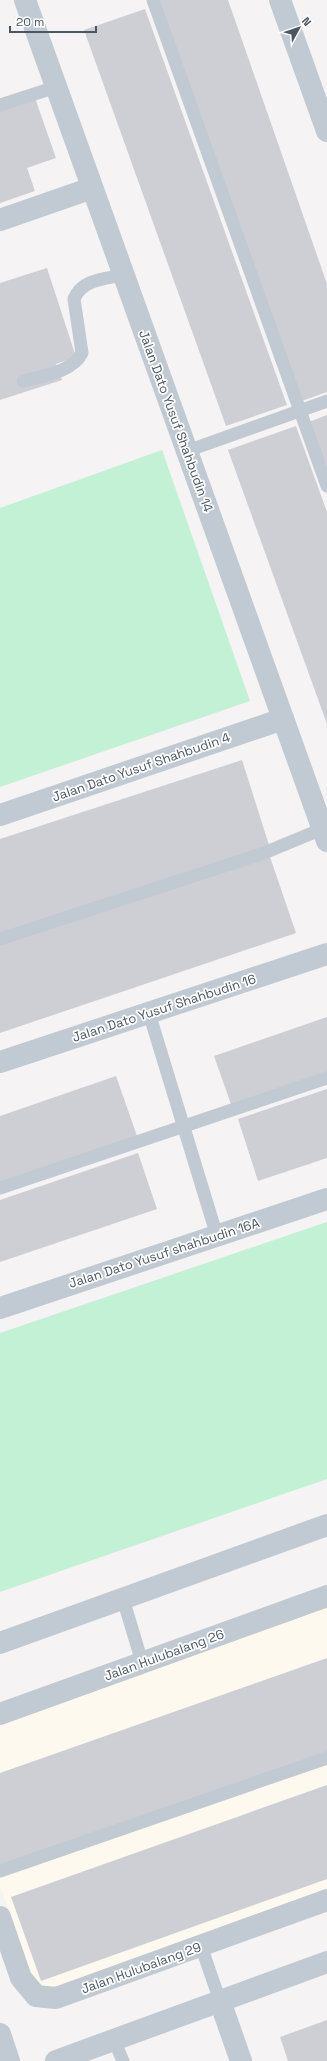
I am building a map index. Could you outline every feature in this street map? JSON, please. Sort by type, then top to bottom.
[{"type":"street","name":"Jalan Dato Yusuf Shahbudin 14","points":[[25,0],[325,835]]},
{"type":"street","points":[[280,0],[327,130]]},
{"type":"street","points":[[0,220],[92,188]]},
{"type":"street","name":"Jalan Dato Yusuf Shahbudin 4","points":[[0,815],[283,719]]},
{"type":"street","name":"Jalan Dato Yusuf Shahbudin 16","points":[[0,1062],[327,954]]},
{"type":"street","name":"Jalan Dato Yusuf shahbudin 16A","points":[[0,1308],[327,1199]]},
{"type":"street","points":[[0,1643],[327,1525]]},
{"type":"street","name":"Jalan Hulubalang 26","points":[[0,1714],[327,1596]]},
{"type":"street","name":"Jalan Hulubalang 29","points":[[0,1917],[21,1978],[36,1996],[56,1998],[327,1900]]},
{"type":"street","points":[[56,2061],[327,1962]]},
{"type":"street","points":[[220,2001],[241,2061]]},
{"type":"street","points":[[0,2034],[9,2061]]},
{"type":"lane","points":[[153,0],[327,486]]},
{"type":"lane","points":[[0,105],[56,87]]},
{"type":"lane","points":[[23,381],[66,369],[79,360],[82,353],[74,299],[77,292],[88,282],[123,275]]},
{"type":"lane","points":[[187,451],[327,401]]},
{"type":"lane","points":[[0,939],[264,852],[325,835]]},
{"type":"lane","points":[[149,1013],[217,1236]]},
{"type":"lane","points":[[0,1188],[327,1078]]},
{"type":"lane","points":[[123,1599],[142,1662]]},
{"type":"lane","points":[[0,1871],[327,1758]]},
{"type":"lane","points":[[201,1946],[220,2001]]},
{"type":"lane","points":[[114,2040],[123,2061]]},
{"type":"shaded area","points":[[327,1606],[327,1890],[54,1988],[44,1986],[30,1972],[0,1886],[0,1726]]},
{"type":"green space","points":[[162,450],[250,701],[0,787],[0,508]]},
{"type":"green space","points":[[327,1222],[327,1479],[0,1592],[0,1333]]},
{"type":"building","points":[[159,0],[228,0],[327,284],[327,392],[299,402]]},
{"type":"building","points":[[145,9],[287,405],[226,426],[84,30]]},
{"type":"building","points":[[35,98],[56,158],[27,168],[35,191],[0,203],[0,110]]},
{"type":"building","points":[[47,268],[76,357],[56,364],[62,380],[0,400],[0,283]]},
{"type":"building","points":[[327,415],[327,480],[306,423]]},
{"type":"building","points":[[296,426],[327,512],[327,724],[228,450]]},
{"type":"building","points":[[242,760],[269,845],[0,933],[0,839]]},
{"type":"building","points":[[269,854],[296,933],[0,1033],[0,944]]},
{"type":"building","points":[[327,1017],[327,1074],[232,1107],[214,1056]]},
{"type":"building","points":[[116,1076],[137,1136],[0,1183],[0,1116]]},
{"type":"building","points":[[327,1089],[327,1158],[258,1181],[238,1119]]},
{"type":"building","points":[[138,1153],[157,1209],[0,1262],[0,1200]]},
{"type":"building","points":[[327,1658],[327,1752],[0,1867],[0,1773]]},
{"type":"building","points":[[327,1785],[327,1879],[41,1981],[11,1897]]},
{"type":"building","points":[[327,2020],[327,2061],[288,2061],[280,2037]]}]
